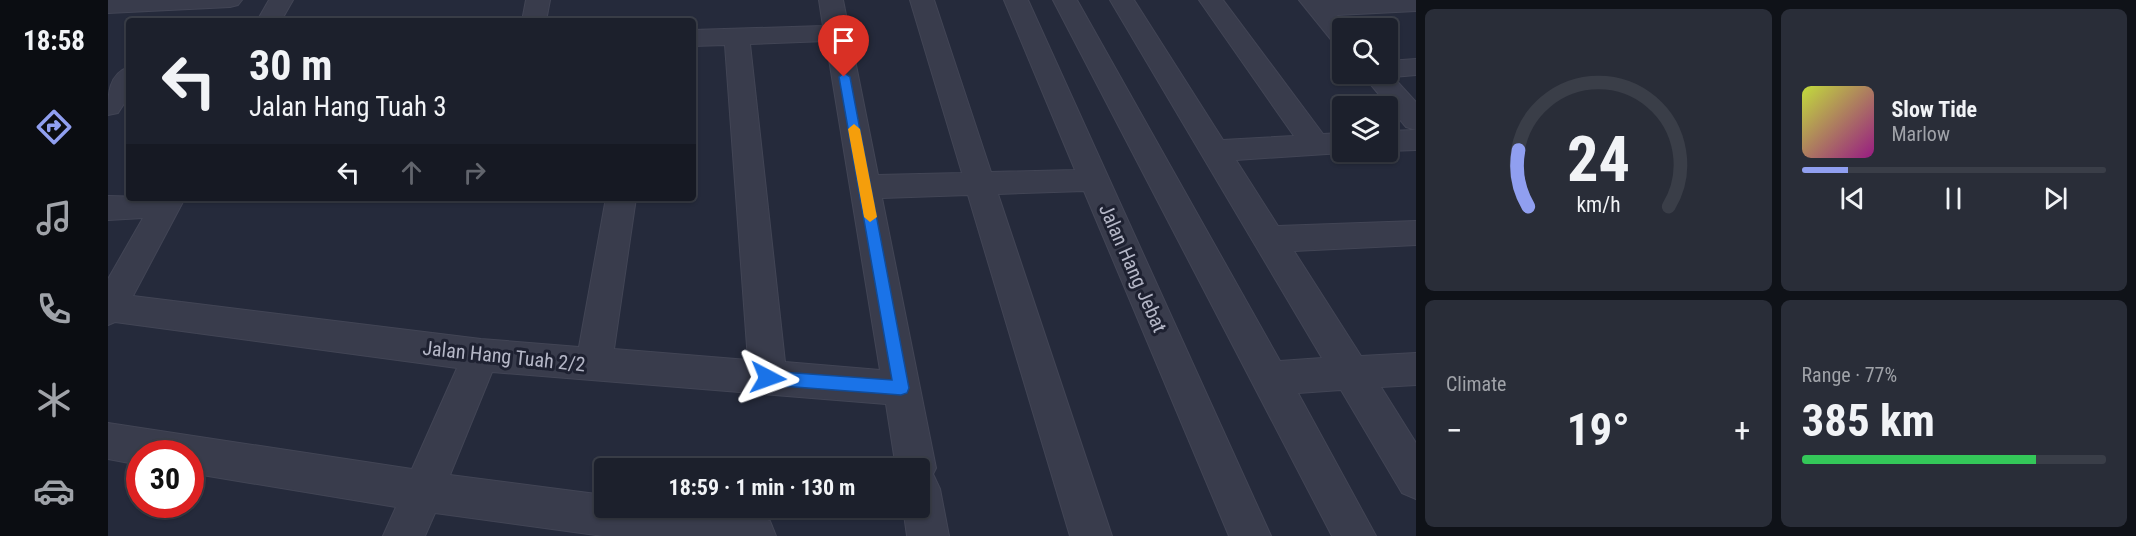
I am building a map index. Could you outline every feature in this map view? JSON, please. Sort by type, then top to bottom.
[{"type":"street","points":[[108,6],[173,12],[230,0]]},
{"type":"street","points":[[271,18],[281,0]]},
{"type":"street","points":[[535,18],[538,0]]},
{"type":"street","points":[[831,0],[914,458]]},
{"type":"street","points":[[922,0],[1091,536]]},
{"type":"street","name":"Jalan Hang Jebat","points":[[1016,0],[1250,536]]},
{"type":"street","points":[[1065,0],[1272,378],[1355,536]]},
{"type":"street","points":[[1122,0],[1416,478]]},
{"type":"street","points":[[1211,0],[1329,144]]},
{"type":"street","points":[[1315,4],[1405,3]]},
{"type":"street","points":[[1315,4],[1332,24]]},
{"type":"street","points":[[696,38],[836,33]]},
{"type":"street","points":[[736,36],[768,378]]},
{"type":"street","points":[[1398,69],[1416,68]]},
{"type":"street","points":[[108,106],[126,80]]},
{"type":"street","points":[[1384,84],[1416,120]]},
{"type":"street","points":[[1398,141],[1416,140]]},
{"type":"street","points":[[1215,151],[1329,144]]},
{"type":"street","points":[[865,187],[1095,180]]},
{"type":"street","points":[[108,208],[168,201]]},
{"type":"street","points":[[109,308],[168,201]]},
{"type":"street","points":[[594,365],[621,201]]},
{"type":"street","points":[[1269,239],[1416,233]]},
{"type":"street","name":"Jalan Hang Tuah 2/2","points":[[109,308],[481,355],[901,388]]},
{"type":"street","points":[[404,536],[481,355]]},
{"type":"street","points":[[1272,378],[1416,369]]},
{"type":"street","points":[[108,441],[126,444]]},
{"type":"street","points":[[204,456],[423,491],[755,536]]},
{"type":"street","points":[[925,518],[928,536]]},
{"type":"slow traffic","points":[[854,129],[870,217]]},
{"type":"route","points":[[768,378],[901,388],[844,77]]}]
